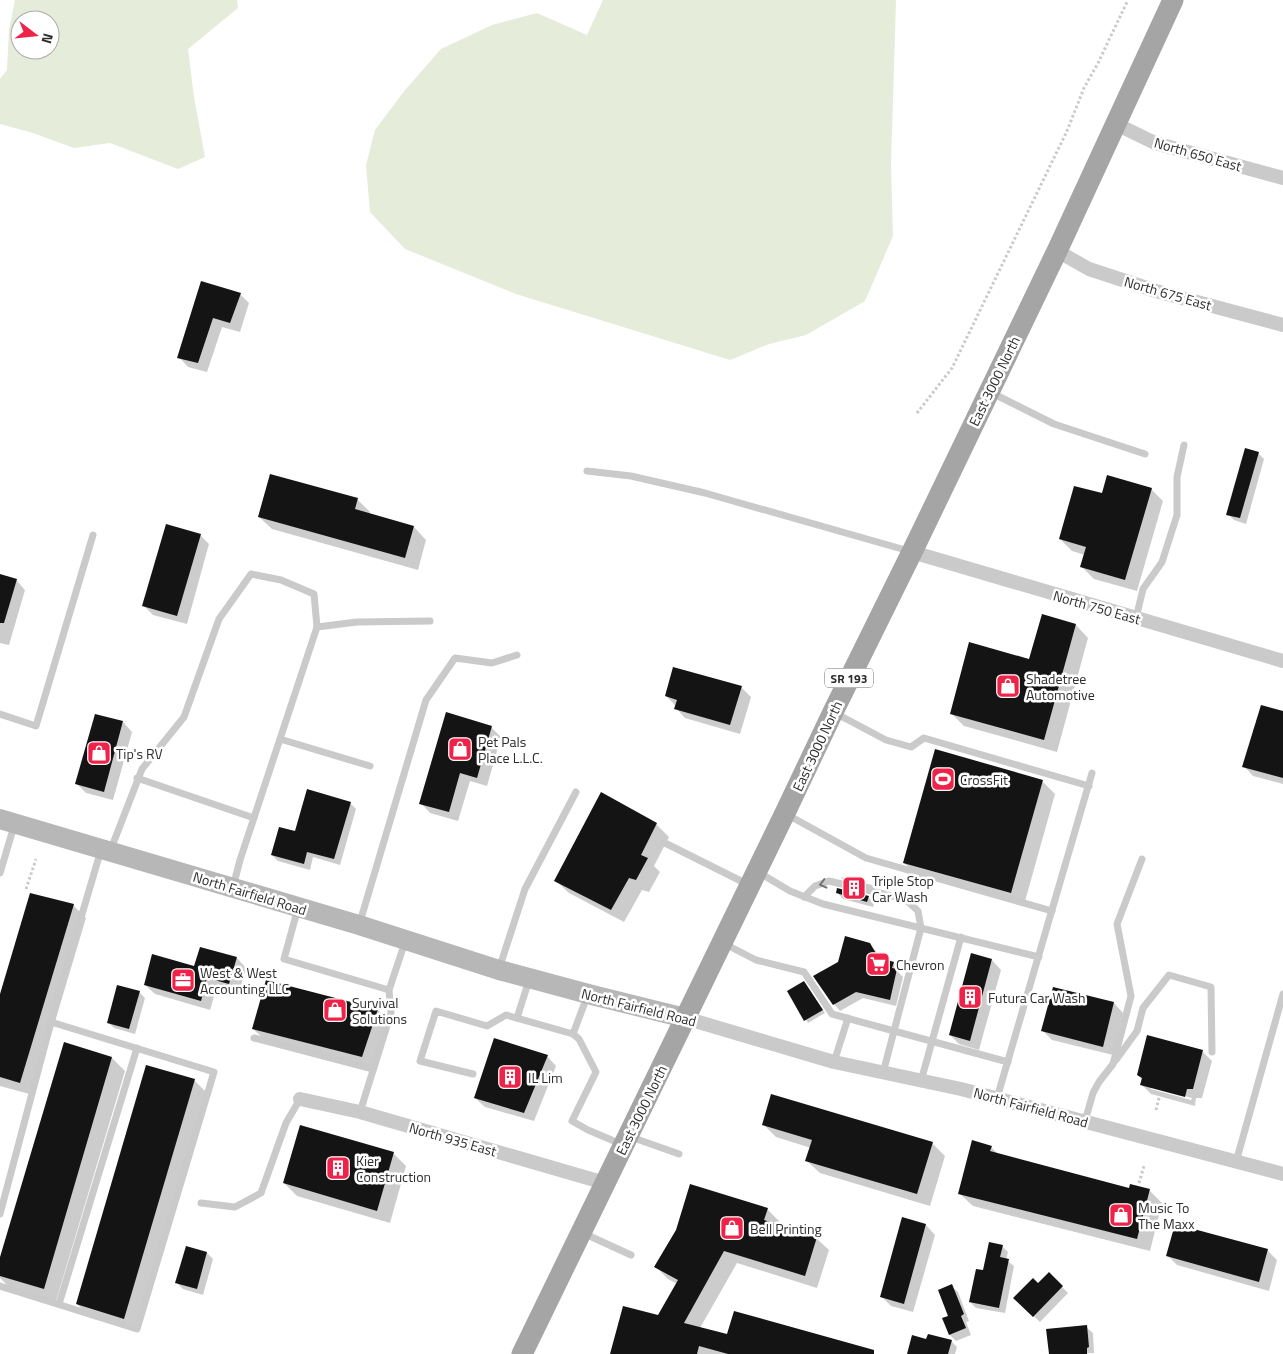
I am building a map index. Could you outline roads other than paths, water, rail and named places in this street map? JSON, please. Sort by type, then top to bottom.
[{"type":"main road","name":"East 3000 North","points":[[522,1354],[1057,251],[1173,0]]},
{"type":"main road","name":"North Fairfield Road","points":[[8,821],[359,925],[499,970],[685,1018]]},
{"type":"street","name":"North 650 East","points":[[1116,124],[1155,143],[1283,178]]},
{"type":"street","name":"North 675 East","points":[[1057,251],[1089,269],[1156,291],[1283,325]]},
{"type":"street","name":"North 750 East","points":[[912,552],[1283,661]]},
{"type":"street","name":"North Fairfield Road","points":[[685,1018],[834,1062],[997,1098],[1283,1174]]},
{"type":"street","name":"North 935 East","points":[[300,1099],[360,1112],[605,1183]]},
{"type":"lane","points":[[989,392],[1054,424],[1145,454]]},
{"type":"lane","points":[[1136,618],[1143,590],[1162,562],[1177,516],[1176,476],[1184,444]]},
{"type":"lane","points":[[587,471],[631,476],[705,493],[912,552]]},
{"type":"lane","points":[[0,714],[36,726],[94,535]]},
{"type":"lane","points":[[0,1214],[51,1022],[106,851],[142,769],[184,717],[219,619],[250,574],[281,580],[314,594],[317,627],[233,887]]},
{"type":"lane","points":[[317,627],[358,622],[430,622]]},
{"type":"lane","points":[[359,925],[426,700],[455,658],[492,663],[517,655]]},
{"type":"lane","points":[[833,712],[886,740],[911,747],[924,738],[1089,786]]},
{"type":"lane","points":[[280,739],[370,766]]},
{"type":"lane","points":[[997,1098],[1092,773]]},
{"type":"lane","points":[[138,778],[254,818]]},
{"type":"lane","points":[[499,970],[525,889],[576,792]]},
{"type":"lane","points":[[785,813],[866,858],[1052,911]]},
{"type":"lane","points":[[0,873],[8,821]]},
{"type":"lane","points":[[664,842],[823,904],[1039,957]]},
{"type":"lane","points":[[1113,1064],[1131,996],[1117,924],[1142,859]]},
{"type":"lane","points":[[804,897],[815,886],[829,881],[905,899],[918,910],[921,928],[883,1073]]},
{"type":"lane","points":[[298,907],[284,959],[388,990]]},
{"type":"lane","points":[[921,1081],[961,937]]},
{"type":"lane","points":[[360,1112],[391,1013],[388,990],[406,940]]},
{"type":"lane","points":[[722,942],[756,960],[804,972],[832,1014],[1008,1062]]},
{"type":"lane","points":[[1085,1121],[1093,1093],[1099,1082],[1136,1031],[1143,1008],[1169,975],[1211,987],[1212,1052]]},
{"type":"lane","points":[[517,1018],[530,978]]},
{"type":"lane","points":[[573,1034],[588,994]]},
{"type":"lane","points":[[1236,1162],[1283,994]]},
{"type":"lane","points":[[473,1074],[420,1061],[436,1010],[487,1026],[506,1015],[573,1034],[579,1039],[596,1072],[572,1121],[588,1130],[679,1154]]},
{"type":"lane","points":[[834,1062],[848,1018]]},
{"type":"lane","points":[[0,1286],[137,1329],[214,1072],[51,1022]]},
{"type":"lane","points":[[254,1038],[373,1069]]},
{"type":"lane","points":[[59,1304],[137,1048]]},
{"type":"lane","points":[[201,1203],[235,1207],[261,1193],[286,1123],[300,1099]]},
{"type":"lane","points":[[581,1232],[631,1255]]},
{"type":"place","name":"Shadetree Automotive","points":[[1008,686]]},
{"type":"place","name":"Pet Pals Place L.L.C.","points":[[460,749]]},
{"type":"place","name":"Tip's RV","points":[[99,753]]},
{"type":"place","name":"CrossFit","points":[[943,779]]},
{"type":"place","name":"Triple Stop Car Wash","points":[[854,888]]},
{"type":"place","name":"Chevron","points":[[878,964]]},
{"type":"place","name":"West & West Accounting LLC","points":[[183,980]]},
{"type":"place","name":"Futura Car Wash","points":[[970,997]]},
{"type":"place","name":"Survival Solutions","points":[[335,1010]]},
{"type":"place","name":"IL Lim","points":[[510,1077]]},
{"type":"place","name":"Kier Construction","points":[[338,1168]]},
{"type":"place","name":"Music To The Maxx","points":[[1121,1215]]},
{"type":"place","name":"Bell Printing","points":[[732,1228]]}]
